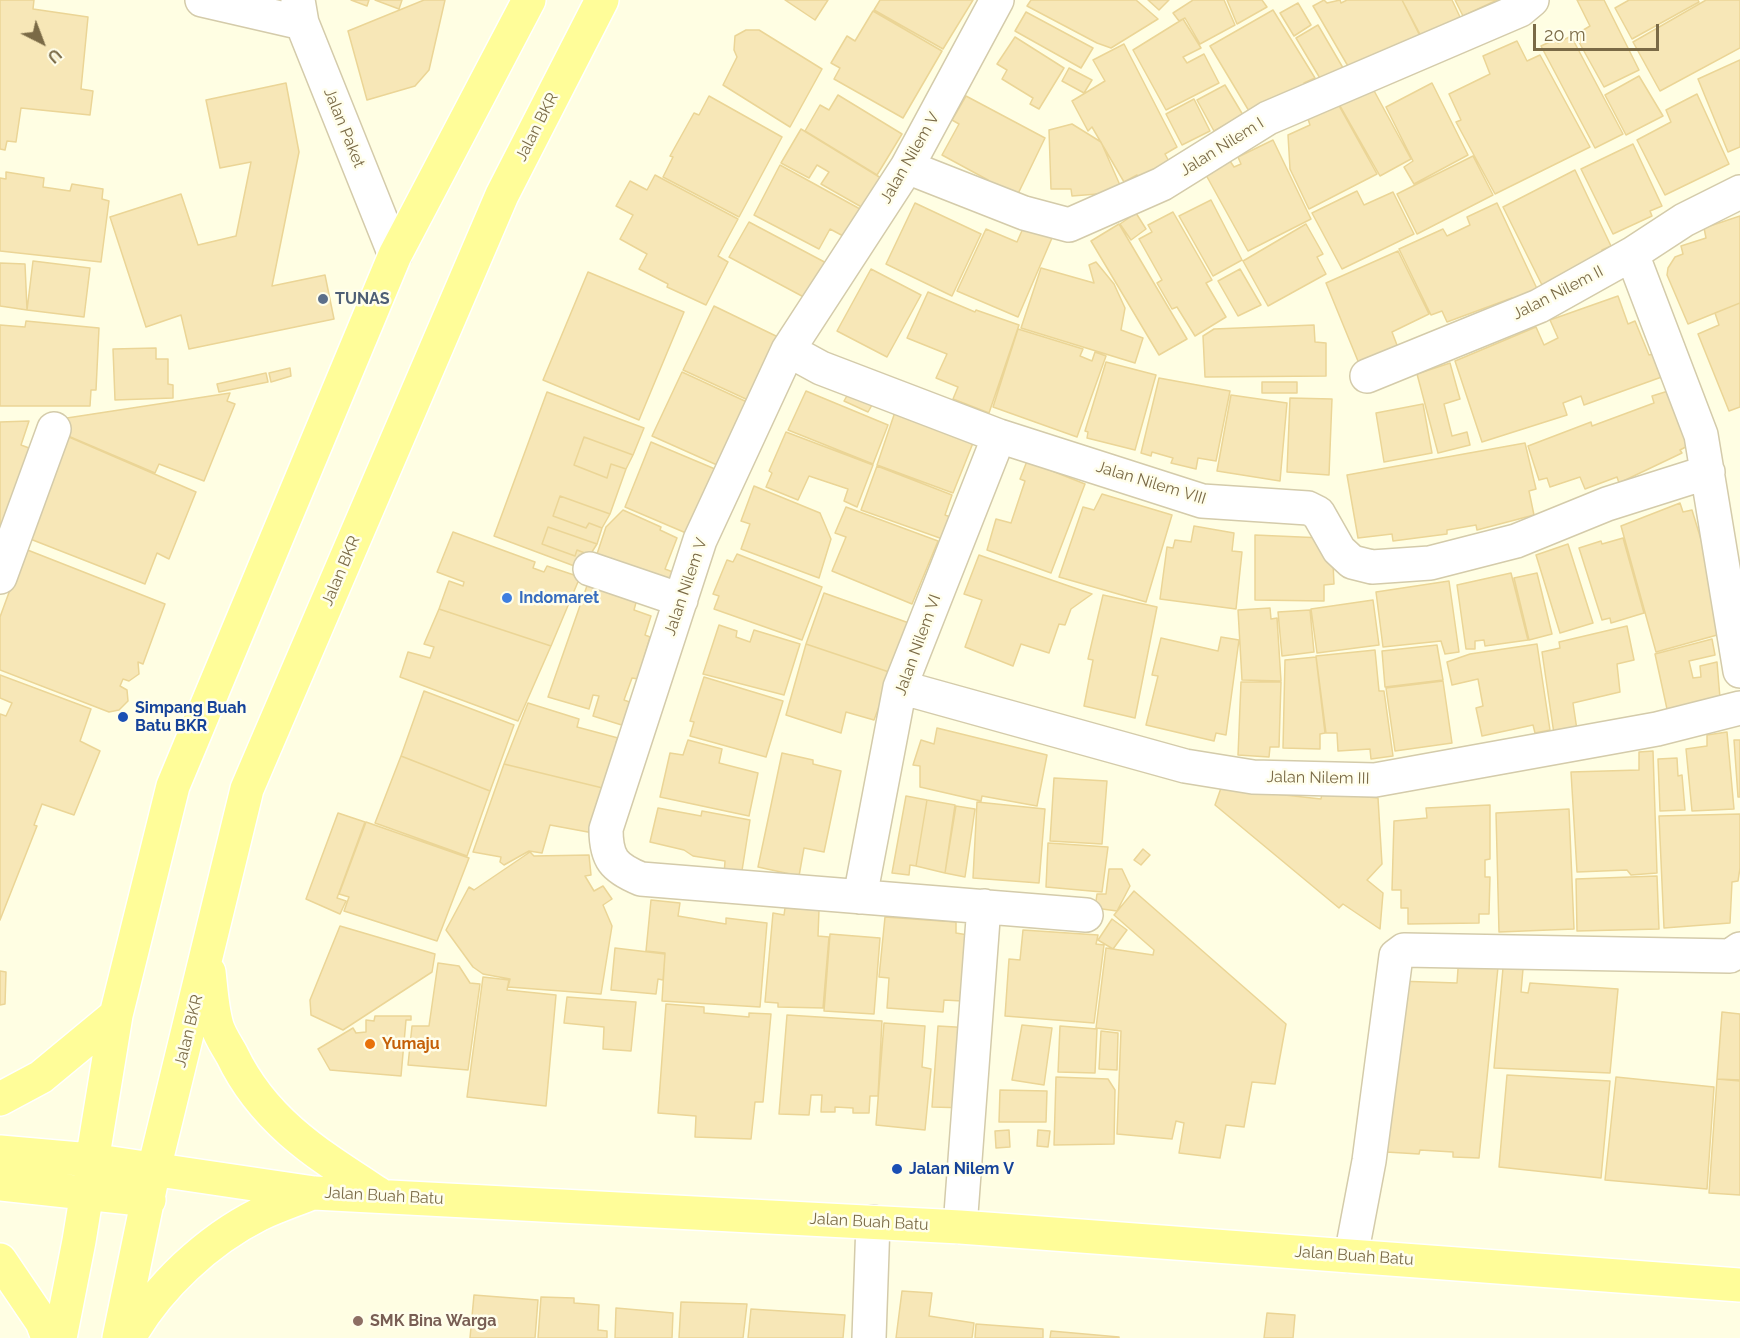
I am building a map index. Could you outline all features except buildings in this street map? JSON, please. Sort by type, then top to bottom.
[{"type":"main road","points":[[60,1338],[116,1015],[173,786],[395,255],[529,0]]},
{"type":"main road","name":"Jalan BKR","points":[[118,1338],[151,1184],[247,789],[502,195],[602,0]]},
{"type":"main road","points":[[206,958],[218,1027],[240,1072],[279,1122],[301,1142],[380,1195]]},
{"type":"main road","points":[[0,1099],[41,1077],[116,1015]]},
{"type":"main road","name":"Jalan Buah Batu","points":[[0,1152],[91,1160],[151,1184]]},
{"type":"main road","name":"Jalan Buah Batu","points":[[0,1184],[86,1193],[151,1184],[960,1227],[1740,1285]]},
{"type":"main road","points":[[129,1338],[169,1284],[210,1247],[259,1215],[314,1192]]},
{"type":"main road","points":[[0,1260],[42,1322],[48,1338]]},
{"type":"street","points":[[202,0],[300,12]]},
{"type":"street","name":"Jalan Nilem V","points":[[997,0],[907,167],[788,350],[700,540],[606,829],[606,848],[613,862],[626,873],[641,879],[1086,915]]},
{"type":"street","name":"Jalan Nilem I","points":[[907,167],[1023,213],[1069,225],[1162,184],[1268,118],[1511,14],[1533,0]]},
{"type":"street","name":"Jalan Paket","points":[[300,12],[395,255]]},
{"type":"street","name":"Jalan Nilem II","points":[[1367,376],[1539,306],[1632,254],[1684,220],[1740,192]]},
{"type":"street","points":[[1632,254],[1701,435],[1740,671]]},
{"type":"street","name":"Jalan Nilem VIII","points":[[788,350],[821,368],[999,436],[1202,501],[1308,508],[1318,513],[1326,522],[1344,556],[1352,562],[1371,567],[1430,563],[1516,541],[1607,504],[1707,472]]},
{"type":"street","points":[[0,577],[54,429]]},
{"type":"street","name":"Jalan Nilem VI","points":[[860,897],[900,687],[999,436]]},
{"type":"street","points":[[590,569],[681,600]]},
{"type":"street","name":"Jalan Nilem III","points":[[900,687],[1185,766],[1253,777],[1375,780],[1657,729],[1740,708]]},
{"type":"street","points":[[960,1227],[984,906]]},
{"type":"street","points":[[1351,1256],[1369,1161],[1396,956],[1404,950],[1730,956],[1740,949]]},
{"type":"street","points":[[869,1338],[873,1222]]},
{"type":"place","name":"TUNAS","points":[[323,299]]},
{"type":"place","name":"Indomaret","points":[[507,598]]},
{"type":"place","name":"Simpang Buah Batu BKR","points":[[123,717]]},
{"type":"place","name":"Yumaju","points":[[370,1044]]},
{"type":"place","name":"Jalan Nilem V","points":[[897,1169]]},
{"type":"place","name":"SMK Bina Warga","points":[[358,1321]]}]
